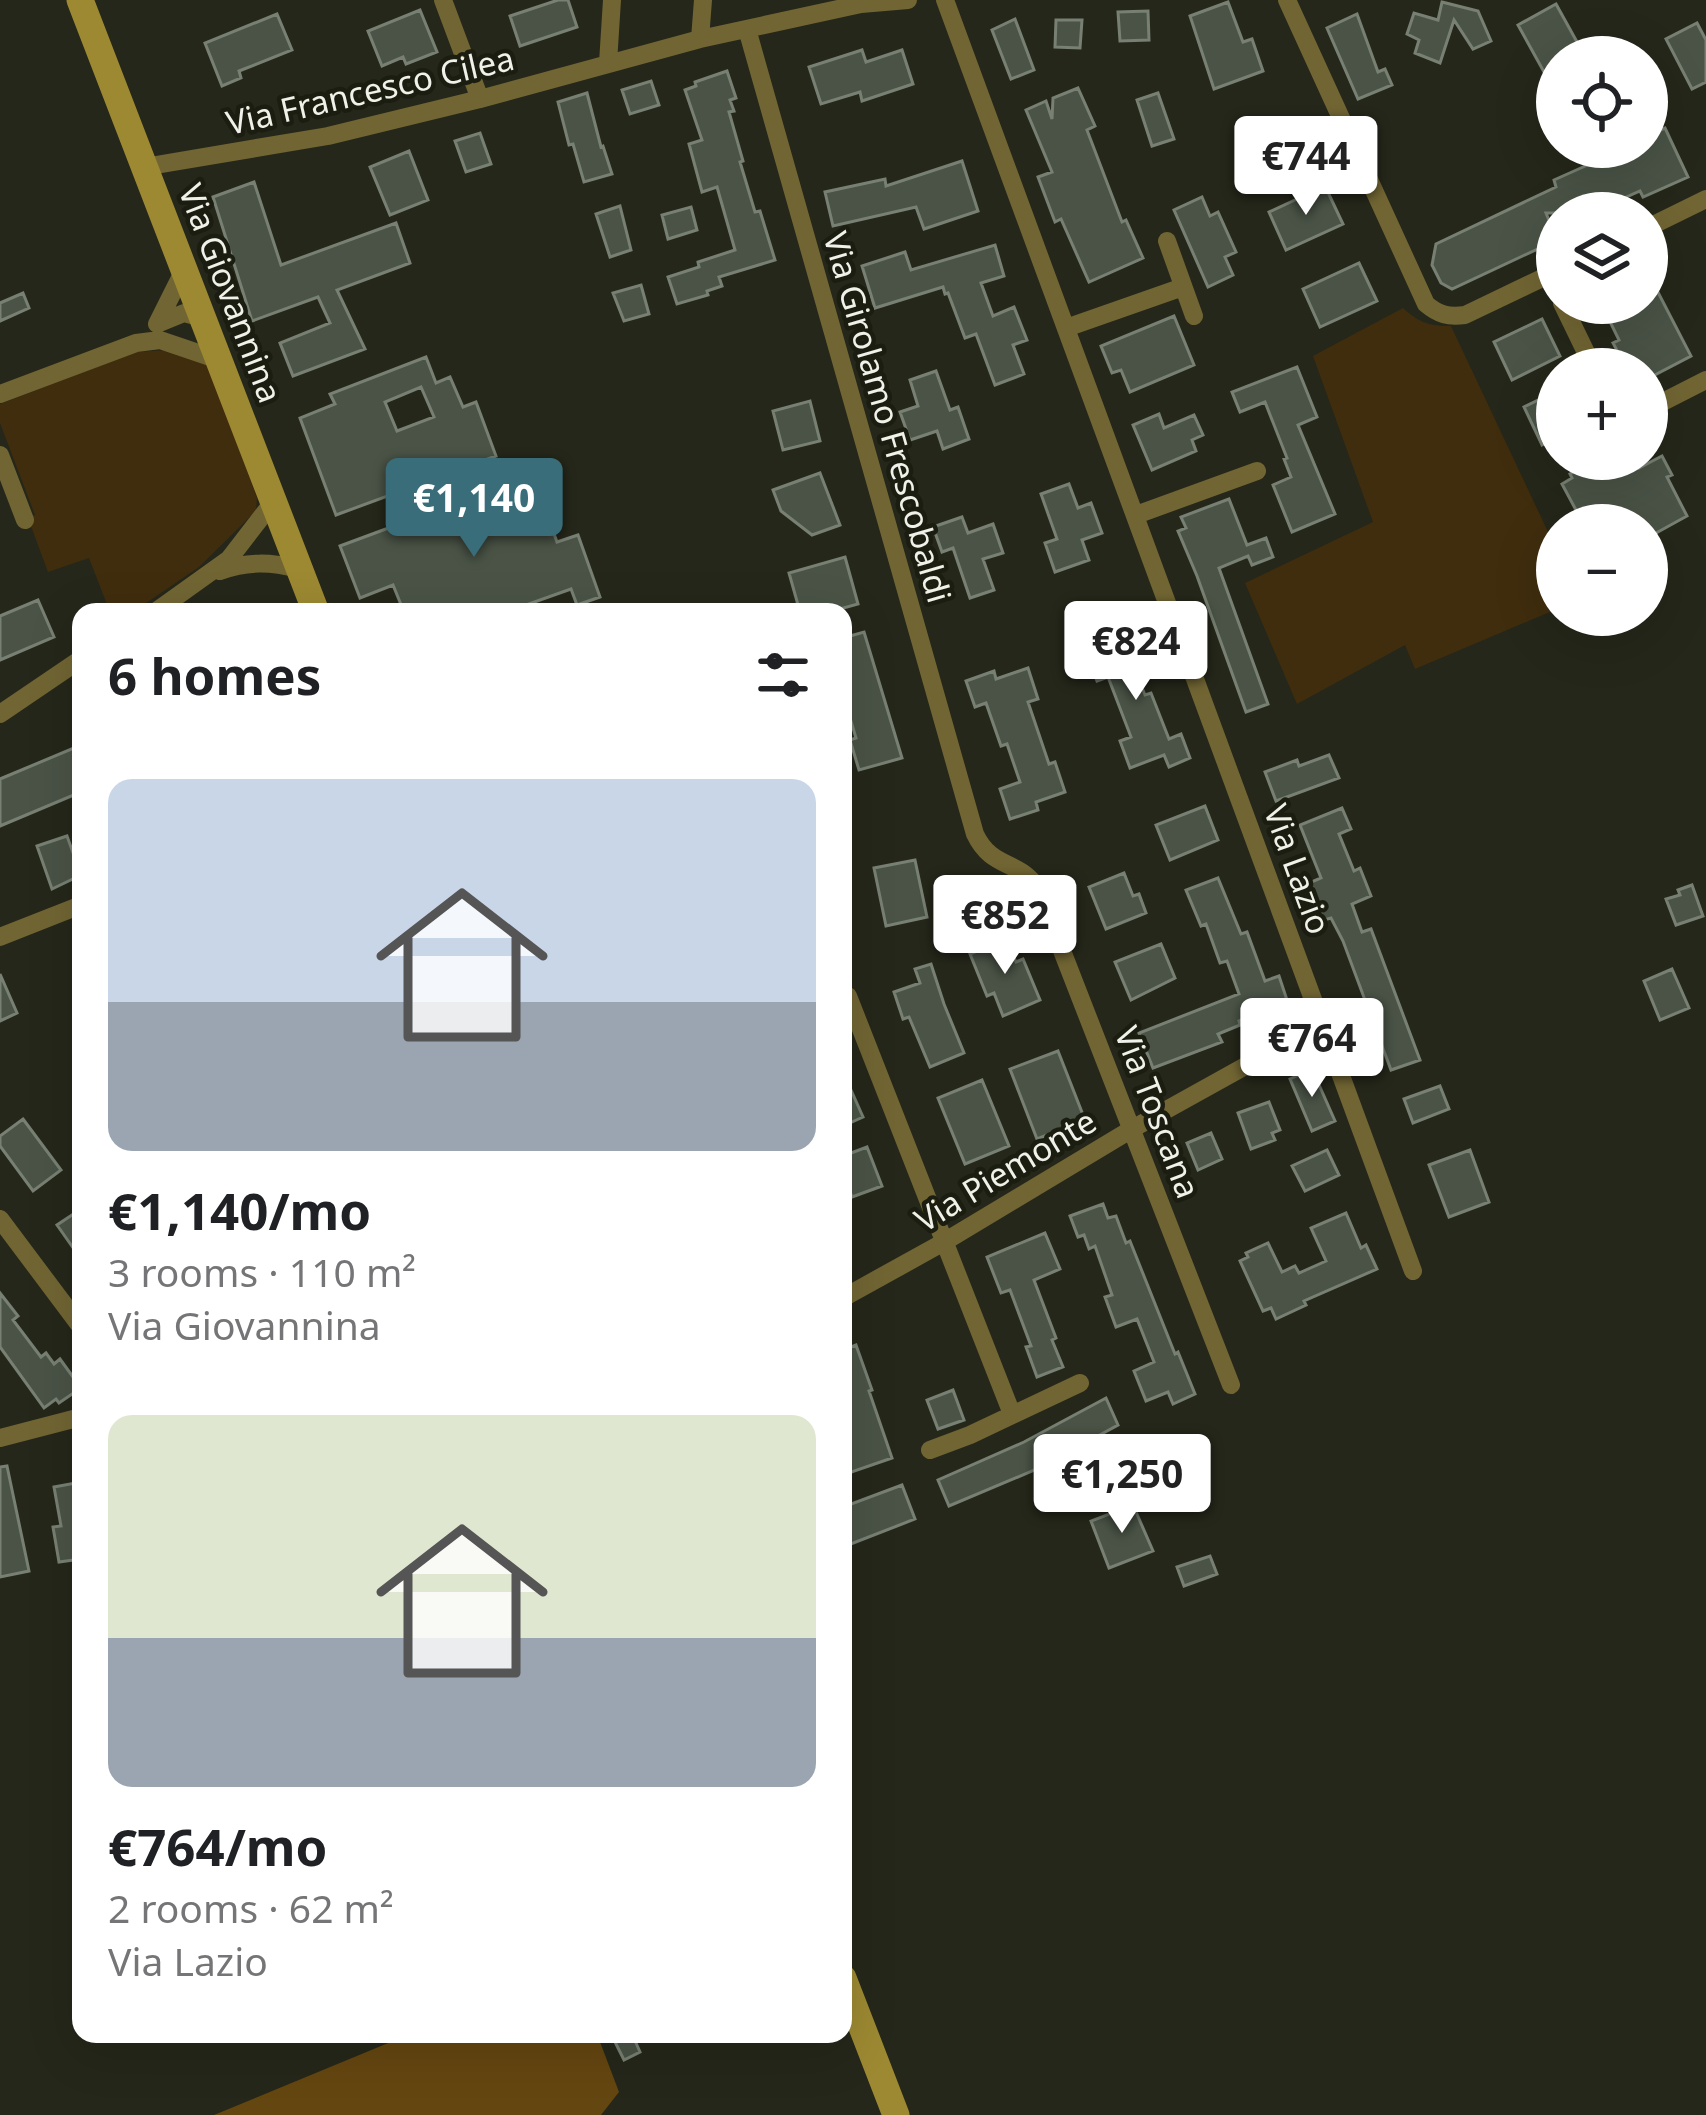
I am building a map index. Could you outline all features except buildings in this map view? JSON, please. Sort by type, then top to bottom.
[{"type":"street","name":"Via Giovannina","points":[[80,0],[313,603]]},
{"type":"street","points":[[443,0],[480,99]]},
{"type":"street","points":[[608,63],[611,0]]},
{"type":"street","points":[[700,39],[703,0]]},
{"type":"street","name":"Via Francesco Cilea","points":[[144,167],[328,136],[700,39],[865,2],[908,0]]},
{"type":"street","name":"Via Lazio","points":[[945,0],[1413,1271]]},
{"type":"street","points":[[1287,0],[1426,304],[1450,317],[1465,315],[1536,286]]},
{"type":"street","name":"Via Girolamo Frescobaldi","points":[[747,29],[970,821]]},
{"type":"street","points":[[1668,218],[1706,199]]},
{"type":"street","points":[[1166,241],[1194,316]]},
{"type":"street","points":[[157,324],[184,270]]},
{"type":"street","points":[[1066,328],[1183,286]]},
{"type":"street","points":[[136,343],[157,324],[184,313],[202,318],[188,339],[174,344]]},
{"type":"street","points":[[0,394],[136,343],[160,340],[219,361]]},
{"type":"street","points":[[1668,399],[1706,380]]},
{"type":"street","points":[[0,454],[25,520]]},
{"type":"street","points":[[1136,514],[1257,471]]},
{"type":"street","points":[[243,558],[273,502]]},
{"type":"street","points":[[168,603],[210,575],[235,566],[264,536],[286,534]]},
{"type":"street","points":[[243,558],[299,568]]},
{"type":"street","points":[[0,714],[72,665]]},
{"type":"street","name":"Via Toscana","points":[[970,821],[983,849],[995,860],[1024,872],[1038,889],[1232,1384]]},
{"type":"street","points":[[0,937],[72,909]]},
{"type":"street","points":[[852,1006],[1012,1414]]},
{"type":"street","name":"Via Piemonte","points":[[852,1293],[1323,1023]]},
{"type":"street","points":[[0,1219],[72,1315]]},
{"type":"street","points":[[930,1450],[1080,1383]]},
{"type":"street","points":[[0,1438],[72,1419]]},
{"type":"street","points":[[852,2001],[896,2115]]},
{"type":"shaded area","points":[[1403,308],[1425,323],[1451,326],[1536,506],[1536,618],[1415,669],[1405,645],[1297,704],[1245,583],[1373,522],[1313,356]]},
{"type":"shaded area","points":[[168,350],[208,364],[257,498],[256,511],[199,567],[146,603],[106,603],[89,558],[48,572],[28,518],[35,515],[0,423],[0,404],[135,352]]},
{"type":"shaded area","points":[[388,2043],[600,2043],[619,2092],[601,2115],[214,2115]]}]
